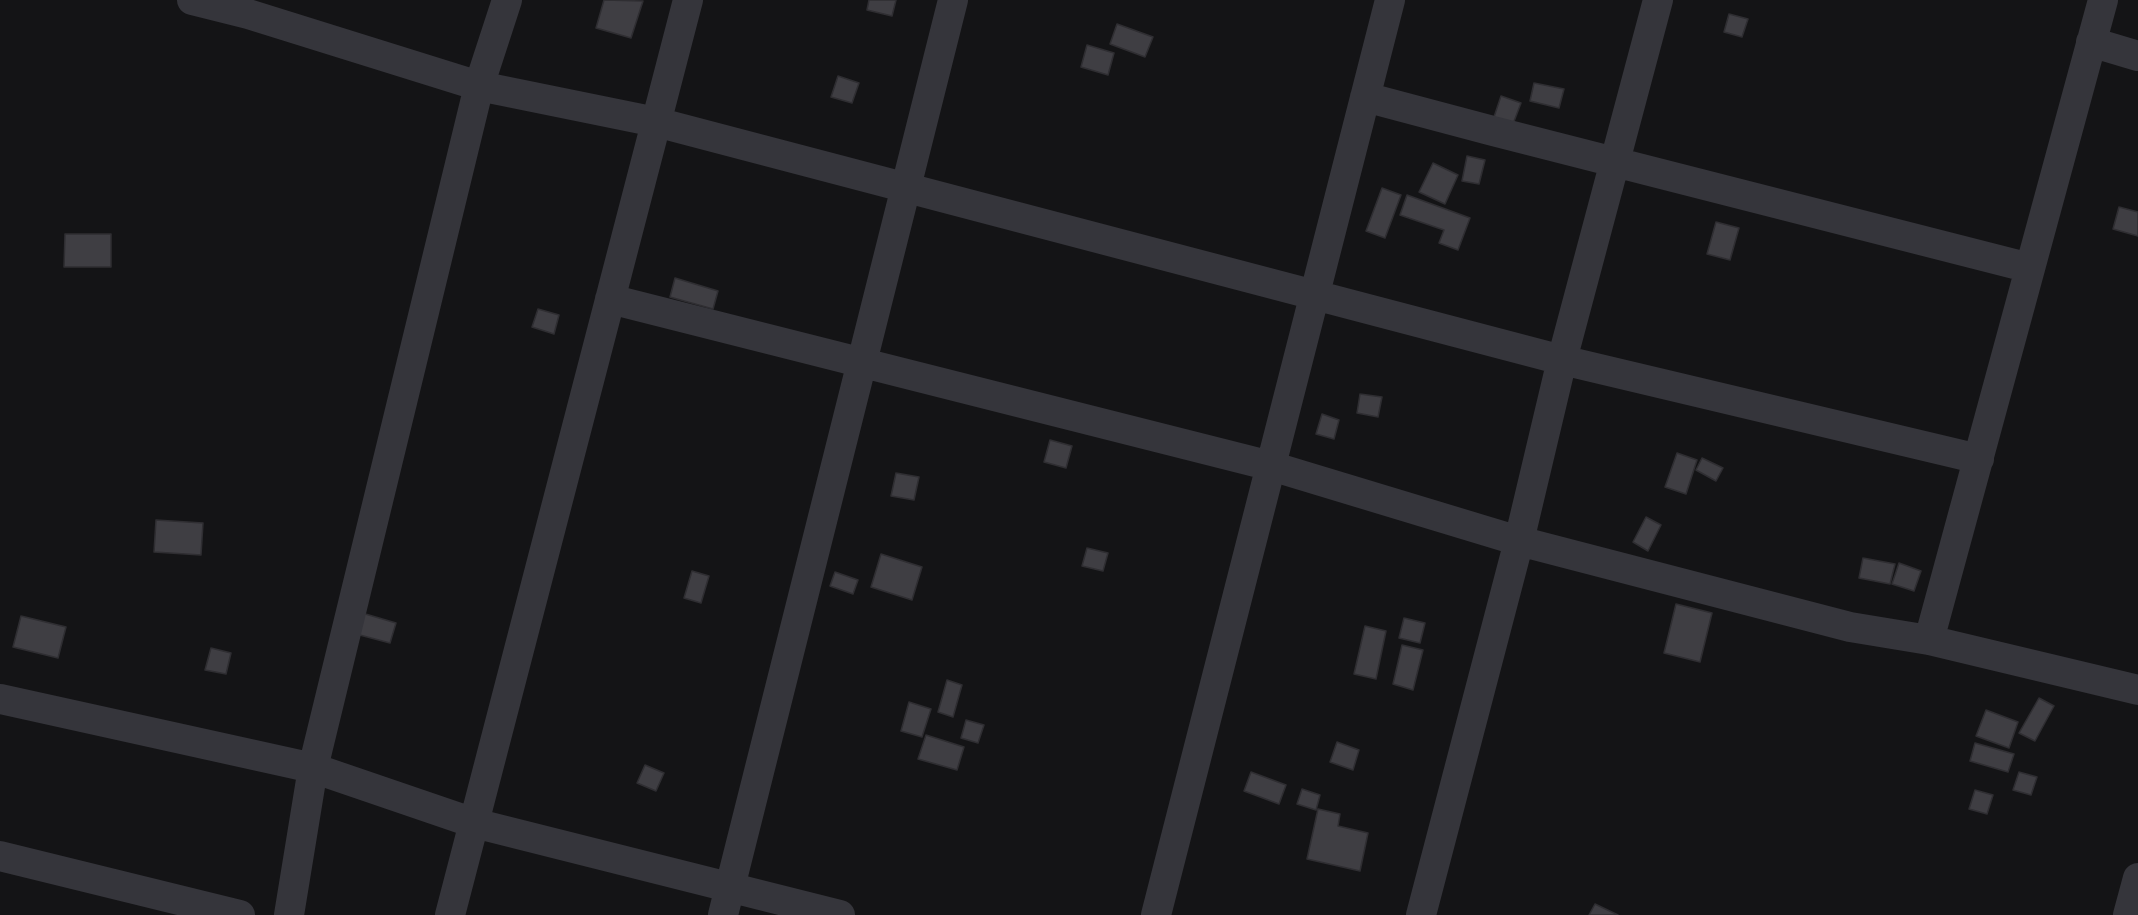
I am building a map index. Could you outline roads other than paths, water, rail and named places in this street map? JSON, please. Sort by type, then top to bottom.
[{"type":"street","points":[[192,0],[249,7],[479,86],[656,122],[1562,360],[1979,459]]},
{"type":"street","points":[[289,915],[313,768],[479,86],[507,0]]},
{"type":"street","points":[[450,915],[688,0]]},
{"type":"street","points":[[726,901],[954,0]]},
{"type":"street","points":[[1156,915],[1390,0]]},
{"type":"street","points":[[1421,915],[1519,541],[1562,360],[1658,0]]},
{"type":"street","points":[[1929,640],[2103,0]]},
{"type":"street","points":[[2091,42],[2138,57]]},
{"type":"street","points":[[1365,97],[2030,268]]},
{"type":"street","points":[[610,299],[1271,466],[1519,541],[1850,627],[1929,640],[2138,690]]},
{"type":"street","points":[[0,699],[313,768],[474,823],[726,901],[840,915]]},
{"type":"street","points":[[0,856],[240,915]]},
{"type":"street","points":[[2128,915],[2138,878]]}]
